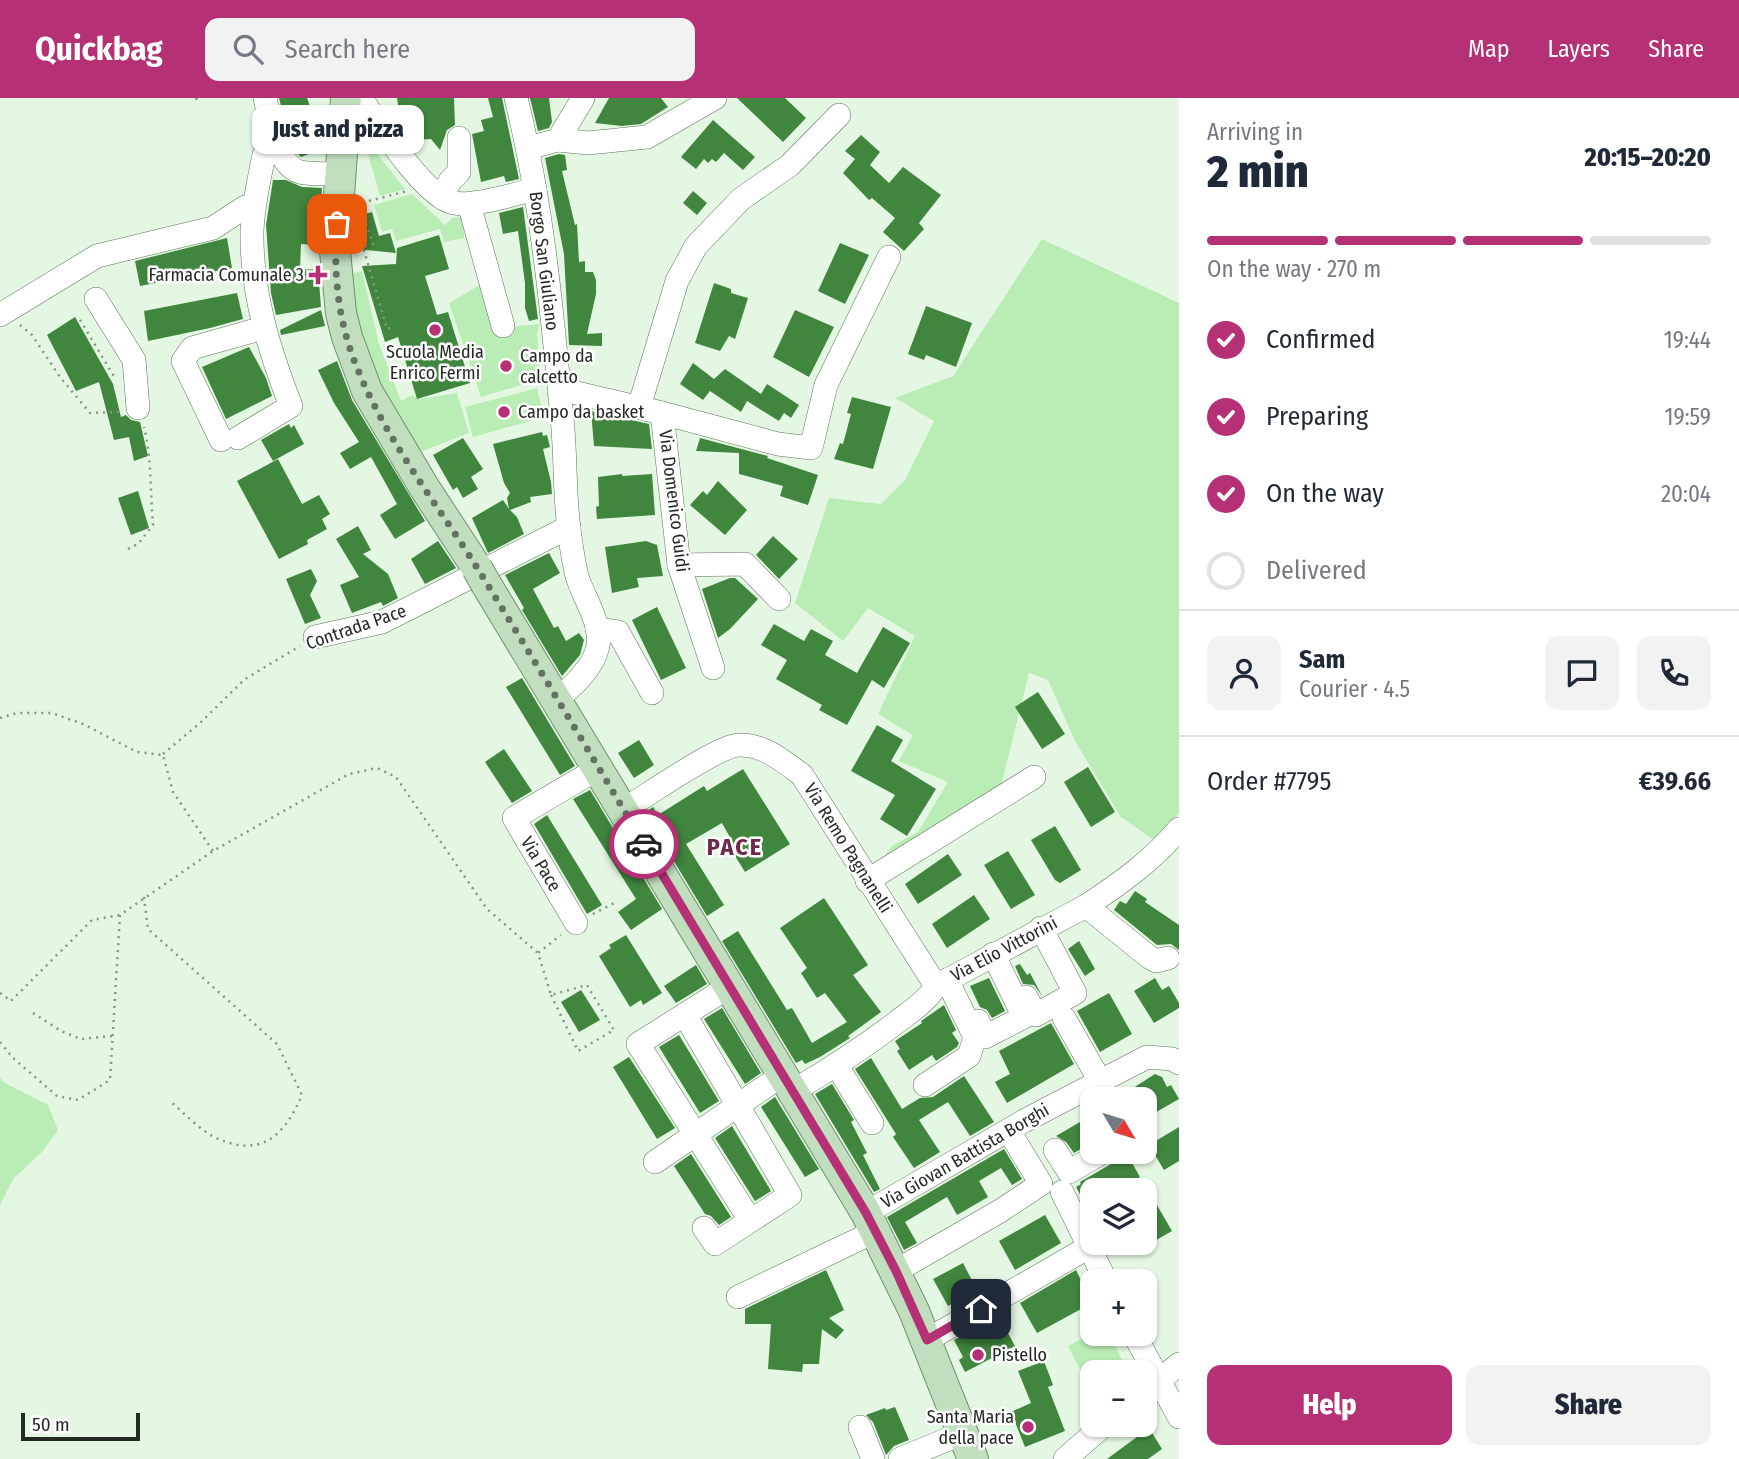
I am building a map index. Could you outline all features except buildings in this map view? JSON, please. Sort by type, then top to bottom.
[{"type":"main road","points":[[346,98],[335,251],[341,313],[355,364],[367,391],[730,986],[783,1087],[871,1222],[927,1340],[968,1446]]},
{"type":"street","points":[[265,98],[276,144],[287,162],[298,172],[340,174]]},
{"type":"street","points":[[361,98],[421,180],[442,198],[453,203],[469,204],[535,189]]},
{"type":"street","name":"Borgo San Giuliano","points":[[516,98],[528,148],[548,266],[569,527],[577,576],[597,629]]},
{"type":"street","points":[[558,140],[583,98]]},
{"type":"street","points":[[528,148],[558,140],[588,143],[647,137],[715,98]]},
{"type":"street","points":[[639,407],[677,281],[696,246],[741,199],[790,165],[839,115]]},
{"type":"street","points":[[442,198],[445,188],[459,172],[459,138]]},
{"type":"street","points":[[263,328],[192,348],[183,361],[229,439],[291,405],[263,328],[253,251],[254,207],[264,155],[268,148],[276,144]]},
{"type":"street","points":[[469,204],[503,326]]},
{"type":"street","points":[[2,314],[97,256],[213,228],[245,206],[254,207]]},
{"type":"street","points":[[559,392],[568,391],[639,407],[778,444],[811,448],[826,386],[889,257]]},
{"type":"street","points":[[96,299],[134,360],[131,410]]},
{"type":"street","name":"Via Domenico Guidi","points":[[662,413],[679,565],[713,668]]},
{"type":"street","name":"Contrada Pace","points":[[315,638],[382,622],[569,527]]},
{"type":"street","points":[[679,565],[745,564],[779,599]]},
{"type":"street","points":[[556,699],[567,691],[592,662],[598,645],[597,629],[618,632],[652,693]]},
{"type":"street","name":"Via Remo Pagnanelli","points":[[624,809],[714,754],[737,745],[774,754],[802,775],[867,881],[941,983],[975,1037],[969,1056],[925,1086]]},
{"type":"street","name":"Via Pace","points":[[576,923],[514,818],[599,768]]},
{"type":"street","points":[[867,881],[1034,777]]},
{"type":"street","name":"Via Elio Vittorini","points":[[655,1162],[738,1105],[837,1066],[929,998],[941,983],[1086,906],[1145,865],[1177,836]]},
{"type":"street","points":[[1086,906],[1149,957],[1156,961],[1168,958]]},
{"type":"street","points":[[998,951],[1036,1015],[1074,993],[1041,928]]},
{"type":"street","points":[[978,1021],[985,1037],[1024,1017],[998,951]]},
{"type":"street","points":[[730,986],[638,1044],[750,1220]]},
{"type":"street","points":[[685,1016],[790,1195],[715,1244],[704,1228]]},
{"type":"street","points":[[1064,1018],[1094,1087]]},
{"type":"street","name":"Via Giovan Battista Borghi","points":[[1098,1087],[1147,1057],[1172,1059],[1179,1063]]},
{"type":"street","points":[[837,1066],[872,1123]]},
{"type":"street","name":"Via Giovan Battista Borghi","points":[[738,1297],[871,1222],[1009,1131],[1080,1096]]},
{"type":"street","points":[[896,1271],[1041,1184],[1009,1131]]},
{"type":"street","points":[[1055,1150],[1069,1172],[1083,1164]]},
{"type":"street","points":[[1062,1192],[1080,1229]]},
{"type":"street","points":[[927,1340],[1080,1252]]},
{"type":"street","points":[[1157,1383],[1179,1364]]},
{"type":"street","points":[[1157,1393],[1179,1417]]},
{"type":"street","points":[[860,1427],[873,1459]]},
{"type":"street","points":[[1065,1459],[1090,1437]]},
{"type":"street","points":[[900,1459],[968,1446]]},
{"type":"path","points":[[369,201],[407,191]]},
{"type":"path","points":[[361,207],[373,244],[363,247],[387,329],[395,327]]},
{"type":"path","points":[[2,314],[32,335],[60,377],[90,413],[131,410],[150,451],[153,525],[138,544],[128,549]]},
{"type":"path","points":[[80,320],[116,380]]},
{"type":"path","name":"Contrada Pace","points":[[163,755],[245,679],[315,638]]},
{"type":"path","points":[[0,718],[17,713],[52,713],[83,724],[137,752],[163,755],[173,792],[213,851]]},
{"type":"path","points":[[0,993],[11,1001],[92,920],[120,915],[213,851],[349,774],[377,768],[396,777],[487,909],[538,953],[551,995],[578,1051],[614,1030],[587,985],[551,995]]},
{"type":"path","points":[[144,897],[148,929],[277,1044],[302,1095],[294,1115],[266,1144],[242,1147],[212,1136],[171,1102]]},
{"type":"path","points":[[538,953],[576,923],[618,901]]},
{"type":"path","points":[[0,1042],[13,1058],[57,1096],[78,1100],[110,1080],[120,915]]},
{"type":"path","points":[[33,1013],[61,1031],[82,1039],[112,1036]]},
{"type":"green space","points":[[363,136],[405,189],[380,196]]},
{"type":"green space","points":[[412,194],[445,225],[452,218],[463,217],[464,238],[444,242],[440,229],[396,241],[392,229],[382,232],[374,205]]},
{"type":"green space","points":[[1042,239],[1179,303],[1179,813],[1155,841],[1121,817],[1075,741],[1048,680],[1029,673],[1001,786],[880,863],[892,846],[918,832],[948,782],[899,761],[913,735],[878,714],[915,636],[868,608],[843,641],[795,603],[829,498],[881,504],[905,480],[934,421],[895,398],[953,376]]},
{"type":"green space","points":[[362,271],[379,344],[401,401],[412,395],[418,399],[457,393],[469,433],[415,454],[385,407],[340,277]]},
{"type":"green space","points":[[483,283],[498,328],[540,324],[537,334],[541,379],[481,397],[449,303]]},
{"type":"green space","name":"Campo da basket","points":[[537,388],[544,417],[473,437],[465,407]]},
{"type":"green space","points":[[0,1078],[48,1105],[58,1130],[43,1151],[13,1179],[0,1205]]},
{"type":"green space","points":[[1080,1340],[1080,1346],[1115,1346],[1122,1360],[1080,1360],[1080,1370],[1068,1346]]},
{"type":"way so far","points":[[337,224],[335,251],[341,313],[355,364],[367,391],[644,844]]},
{"type":"place","name":"Just and pizza","points":[[337,224]]},
{"type":"place","name":"Farmacia Comunale 3","points":[[318,275]]},
{"type":"place","name":"Scuola Media Enrico Fermi","points":[[435,330]]},
{"type":"place","name":"Campo da calcetto","points":[[506,366]]},
{"type":"place","name":"Campo da basket","points":[[504,412]]},
{"type":"place","name":"Pistello","points":[[978,1355]]},
{"type":"place","name":"Santa Maria della pace","points":[[1028,1427]]},
{"type":"district","name":"PACE","points":[[735,847]]},
{"type":"route","points":[[644,844],[866,1213],[927,1340],[981,1309]]}]
